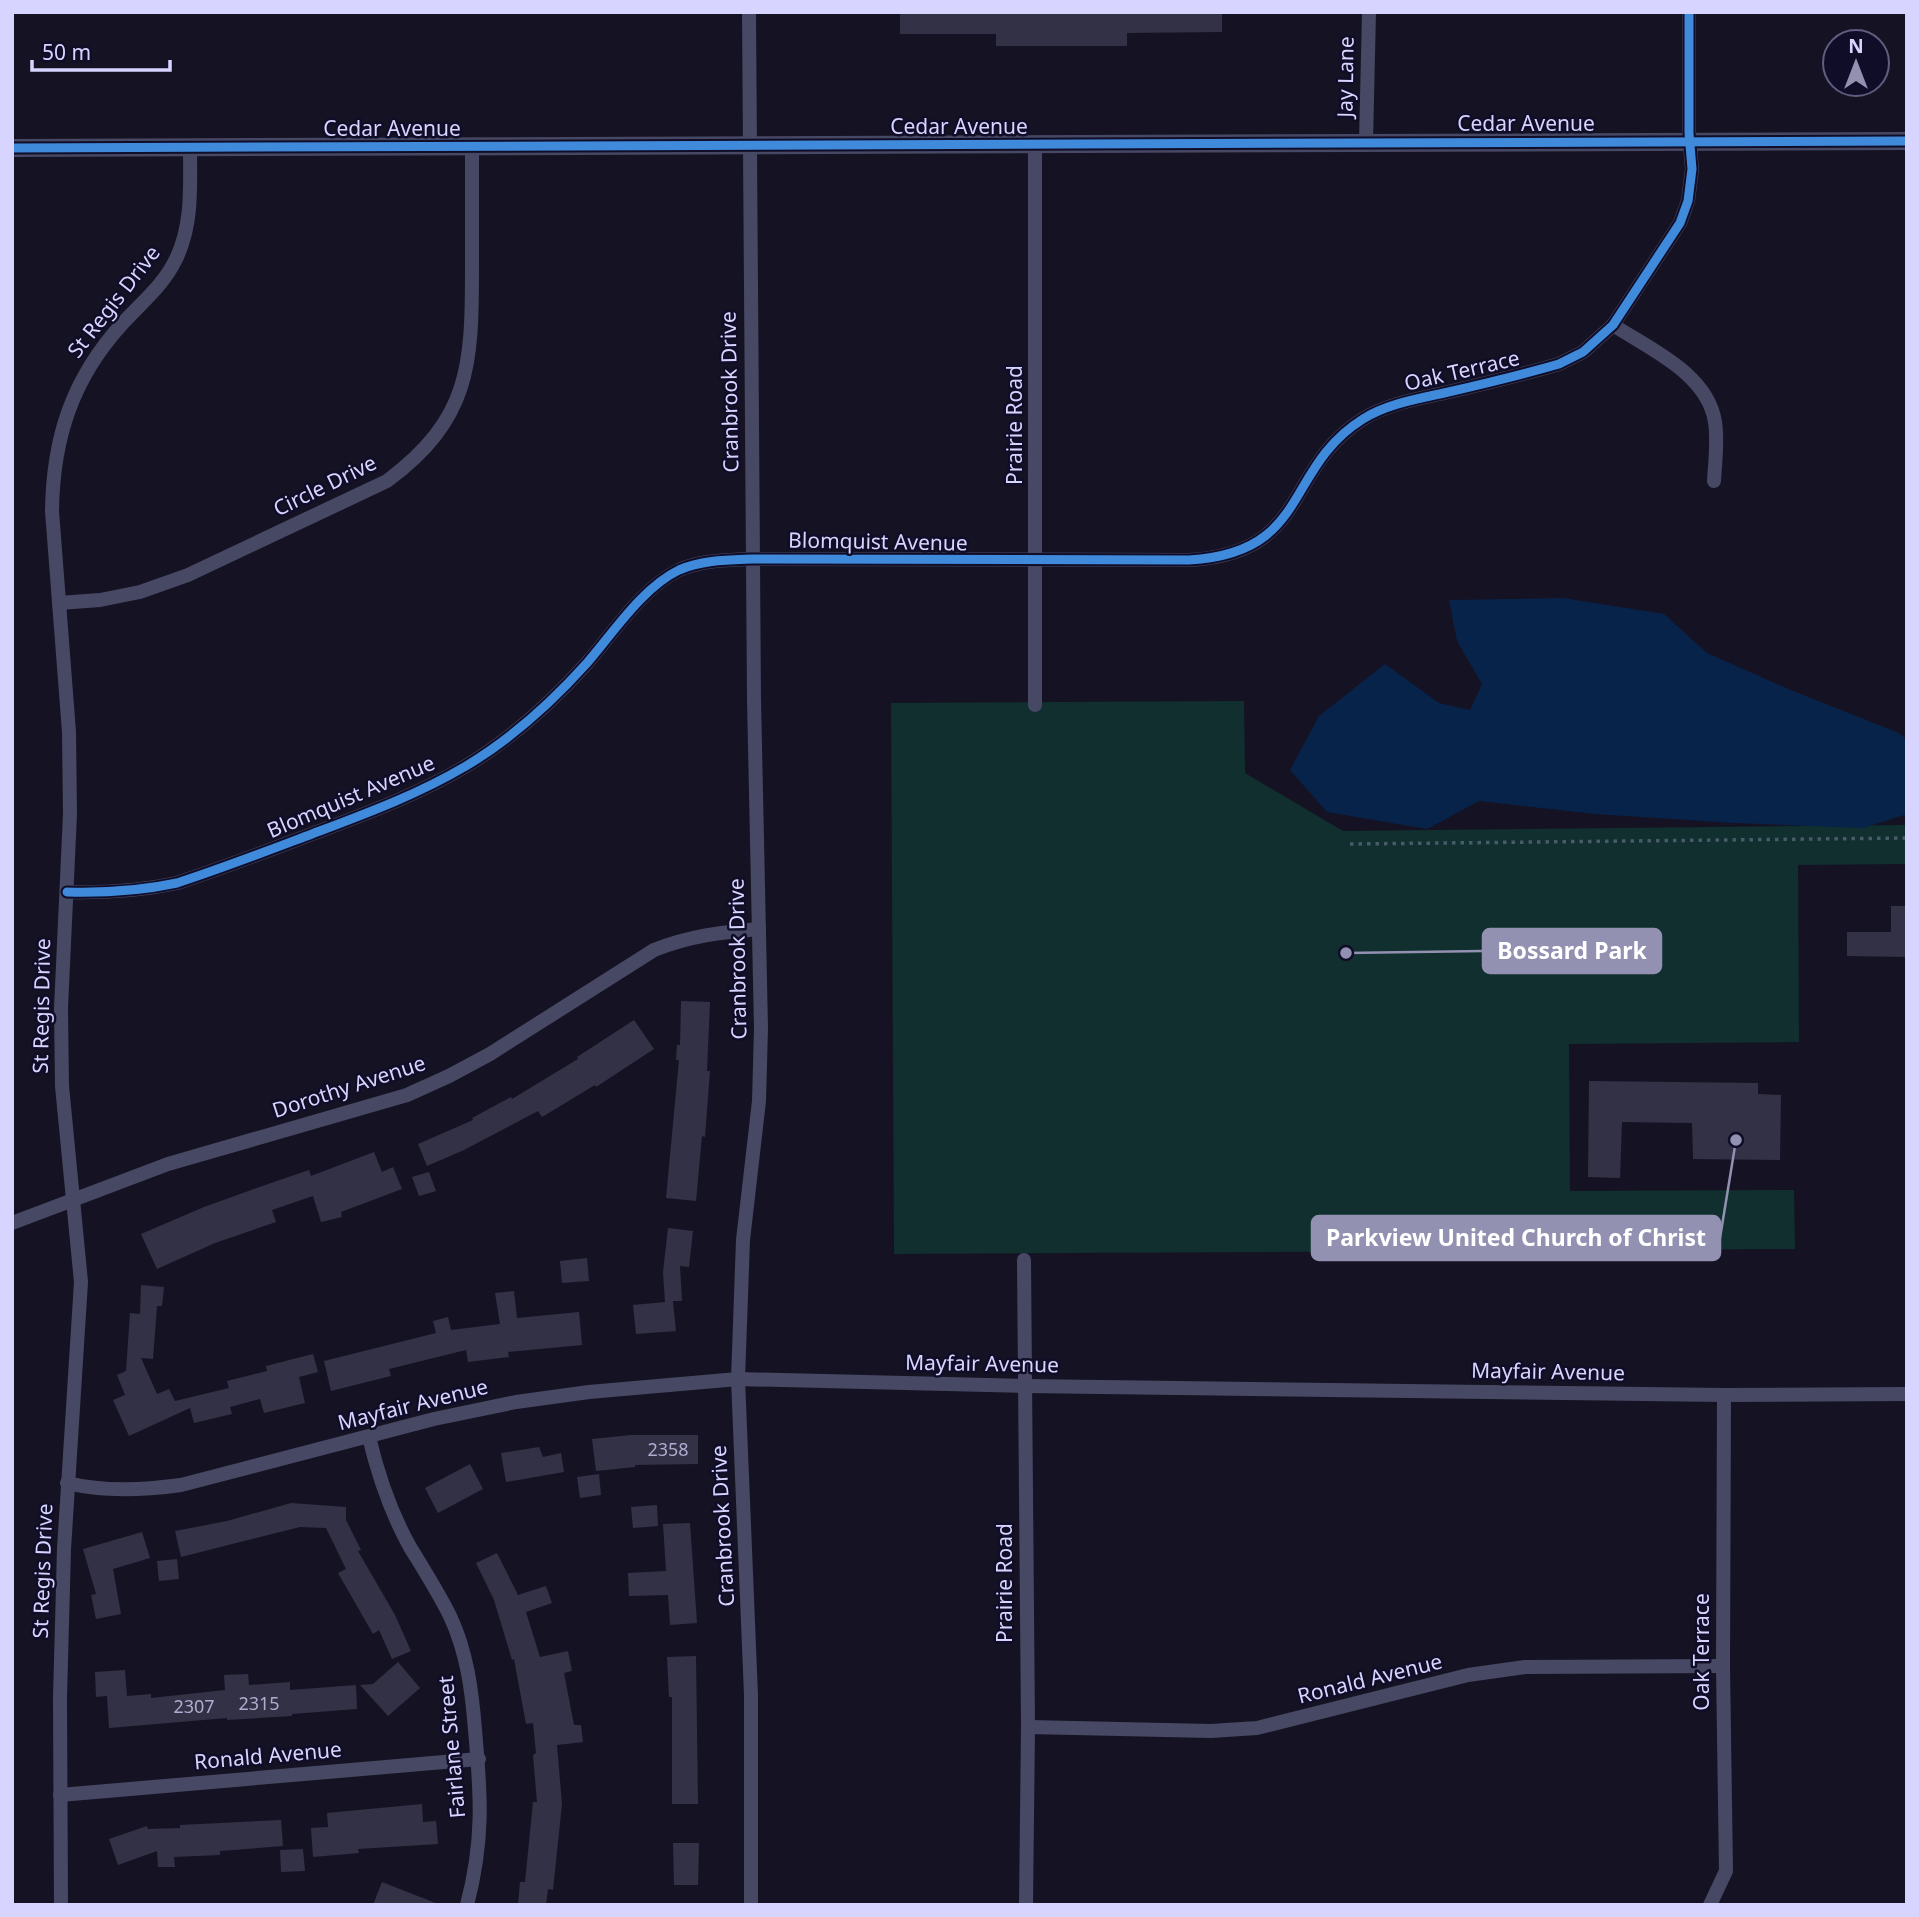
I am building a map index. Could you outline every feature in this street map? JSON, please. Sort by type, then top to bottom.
[{"type":"street","name":"Cranbrook Drive","points":[[749,12],[752,559],[761,1028],[759,1101],[743,1240],[738,1379],[751,1695],[751,1905]]},
{"type":"street","name":"Jay Lane","points":[[1366,142],[1369,12]]},
{"type":"street","name":"Oak Terrace","points":[[1036,561],[1189,560],[1213,559],[1232,554],[1257,543],[1276,528],[1289,513],[1326,451],[1343,433],[1365,418],[1397,404],[1559,364],[1583,352],[1613,325],[1679,223],[1688,201],[1691,181],[1689,12]]},
{"type":"street","name":"Cedar Avenue","points":[[12,148],[1907,141]]},
{"type":"street","name":"Prairie Road","points":[[1035,144],[1035,705]]},
{"type":"street","name":"Circle Drive","points":[[59,603],[100,600],[139,592],[188,575],[387,481],[430,443],[460,392],[468,364],[472,332],[472,146]]},
{"type":"street","name":"St Regis Drive","points":[[61,1905],[60,1698],[68,1483],[81,1282],[62,1086],[61,1008],[70,814],[69,746],[52,511],[53,477],[58,443],[67,411],[83,377],[101,349],[123,323],[152,296],[178,256],[186,231],[190,204],[190,148]]},
{"type":"street","points":[[1613,325],[1692,377],[1703,390],[1715,421],[1714,481]]},
{"type":"street","name":"Blomquist Avenue","points":[[67,892],[143,890],[177,883],[385,807],[427,788],[468,765],[545,706],[585,666],[657,584],[678,571],[697,564],[752,559],[1036,561]]},
{"type":"street","name":"Dorothy Avenue","points":[[12,1223],[168,1164],[407,1095],[490,1054],[654,950],[682,939],[702,935],[759,929]]},
{"type":"street","name":"Prairie Road","points":[[1024,1260],[1028,1727],[1026,1905]]},
{"type":"street","name":"Mayfair Avenue","points":[[68,1483],[110,1489],[181,1485],[434,1419],[516,1402],[589,1392],[738,1379],[1025,1386],[1724,1395],[1907,1394]]},
{"type":"street","name":"Oak Terrace","points":[[1710,1905],[1726,1871],[1723,1666],[1724,1395]]},
{"type":"street","name":"Fairlane Street","points":[[369,1437],[389,1504],[451,1619],[465,1658],[479,1759],[480,1833],[475,1873],[467,1905]]},
{"type":"street","name":"Ronald Avenue","points":[[1028,1727],[1211,1731],[1257,1728],[1468,1675],[1525,1667],[1723,1666]]},
{"type":"street","name":"Ronald Avenue","points":[[60,1795],[479,1759]]},
{"type":"path","points":[[1350,844],[1907,838]]},
{"type":"green space","points":[[1244,701],[1245,773],[1343,831],[1907,825],[1907,864],[1798,865],[1799,1042],[1569,1044],[1570,1191],[1794,1190],[1795,1249],[894,1254],[891,703]]},
{"type":"water","points":[[1563,598],[1664,614],[1707,653],[1899,733],[1907,740],[1907,814],[1863,828],[1595,814],[1479,801],[1427,829],[1327,812],[1290,770],[1319,716],[1385,664],[1439,703],[1470,710],[1482,684],[1457,641],[1449,600]]},
{"type":"building","points":[[900,12],[1222,12],[1222,32],[1127,33],[1127,46],[996,46],[996,34],[900,34]]},
{"type":"building","points":[[1891,906],[1907,906],[1907,957],[1847,956],[1847,932],[1891,932]]},
{"type":"building","points":[[681,1001],[710,1002],[707,1071],[710,1071],[696,1201],[666,1198],[679,1060],[676,1060],[677,1045],[680,1045]]},
{"type":"building","points":[[634,1020],[654,1049],[596,1087],[595,1085],[542,1117],[538,1111],[427,1166],[418,1144],[473,1120],[472,1118],[511,1097],[512,1099],[578,1059],[577,1057]]},
{"type":"building","points":[[1589,1081],[1758,1083],[1758,1094],[1781,1095],[1780,1160],[1693,1159],[1692,1123],[1622,1122],[1620,1178],[1588,1177]]},
{"type":"building","points":[[374,1152],[382,1172],[393,1167],[402,1189],[341,1212],[342,1217],[321,1222],[313,1196],[272,1210],[276,1222],[215,1243],[157,1269],[141,1234],[204,1207],[271,1183],[309,1170],[311,1176]]},
{"type":"building","points":[[429,1172],[436,1191],[419,1196],[412,1177]]},
{"type":"building","points":[[668,1228],[693,1231],[689,1267],[680,1266],[682,1301],[673,1301],[676,1331],[636,1334],[633,1305],[665,1302],[663,1272]]},
{"type":"building","points":[[587,1258],[589,1281],[562,1283],[560,1261]]},
{"type":"building","points":[[141,1285],[164,1287],[162,1306],[157,1306],[153,1359],[141,1358],[157,1394],[169,1389],[175,1401],[229,1388],[227,1381],[267,1371],[266,1366],[313,1354],[318,1372],[299,1377],[305,1403],[264,1413],[260,1399],[230,1407],[232,1414],[194,1423],[190,1408],[129,1436],[113,1400],[125,1395],[117,1375],[126,1371],[130,1313],[140,1314]]},
{"type":"building","points":[[514,1291],[517,1318],[579,1312],[582,1345],[508,1352],[509,1357],[468,1362],[466,1350],[389,1369],[391,1376],[331,1391],[324,1361],[436,1333],[433,1321],[448,1317],[451,1330],[500,1324],[495,1293]]},
{"type":"building","points":[[631,1435],[698,1435],[698,1464],[635,1465],[596,1471],[592,1439]]},
{"type":"building","points":[[539,1447],[543,1457],[561,1453],[564,1472],[506,1482],[501,1453]]},
{"type":"building","points":[[470,1464],[483,1489],[438,1513],[425,1488]]},
{"type":"building","points":[[599,1474],[601,1495],[580,1498],[577,1477]]},
{"type":"building","points":[[291,1503],[346,1507],[346,1520],[361,1550],[358,1551],[395,1615],[411,1651],[392,1659],[379,1630],[373,1634],[338,1573],[346,1569],[326,1528],[300,1527],[181,1557],[175,1531],[227,1521]]},
{"type":"building","points":[[657,1505],[658,1526],[633,1528],[631,1507]]},
{"type":"building","points":[[690,1523],[697,1623],[670,1625],[668,1595],[629,1596],[628,1573],[666,1571],[663,1524]]},
{"type":"building","points":[[142,1532],[150,1558],[113,1569],[121,1614],[96,1619],[91,1595],[96,1594],[83,1549]]},
{"type":"building","points":[[497,1553],[518,1595],[546,1586],[552,1603],[526,1612],[540,1657],[568,1651],[572,1671],[564,1673],[574,1725],[581,1725],[583,1742],[557,1745],[562,1804],[553,1890],[548,1889],[546,1905],[518,1905],[520,1882],[525,1882],[533,1802],[537,1802],[533,1755],[536,1753],[533,1723],[526,1724],[514,1659],[512,1660],[494,1600],[476,1563]]},
{"type":"building","points":[[177,1559],[179,1579],[159,1581],[157,1561]]},
{"type":"building","points":[[696,1656],[698,1804],[672,1804],[672,1697],[669,1697],[667,1657]]},
{"type":"building","points":[[398,1662],[420,1688],[388,1716],[360,1685],[373,1684]]},
{"type":"building","points":[[125,1670],[127,1696],[151,1694],[151,1698],[225,1690],[224,1675],[248,1674],[249,1685],[290,1682],[290,1690],[356,1685],[357,1709],[109,1728],[107,1696],[96,1697],[95,1672]]},
{"type":"building","points":[[422,1804],[423,1822],[436,1821],[438,1844],[358,1849],[359,1853],[313,1857],[311,1828],[328,1827],[327,1813]]},
{"type":"building","points":[[281,1820],[283,1846],[220,1851],[220,1855],[174,1857],[175,1867],[158,1867],[157,1851],[118,1865],[109,1839],[147,1826],[148,1829],[180,1828],[180,1825]]},
{"type":"building","points":[[673,1843],[699,1843],[698,1885],[674,1885]]},
{"type":"building","points":[[303,1849],[305,1871],[281,1872],[280,1850]]},
{"type":"building","points":[[382,1882],[438,1904],[438,1905],[373,1905]]},
{"type":"cycle path","points":[[67,892],[122,891],[177,883],[371,811],[447,776],[499,744],[560,692],[653,587],[679,570],[697,564],[752,559],[1189,560],[1228,554],[1256,542],[1277,525],[1292,506],[1319,461],[1338,439],[1363,419],[1402,403],[1559,364],[1583,352],[1613,325],[1680,223],[1688,201],[1692,169],[1689,133],[1689,12]]},
{"type":"cycle path","points":[[12,148],[1907,141]]},
{"type":"place","name":"Bossard Park","points":[[1346,953]]},
{"type":"place","name":"Parkview United Church of Christ","points":[[1736,1140]]}]
